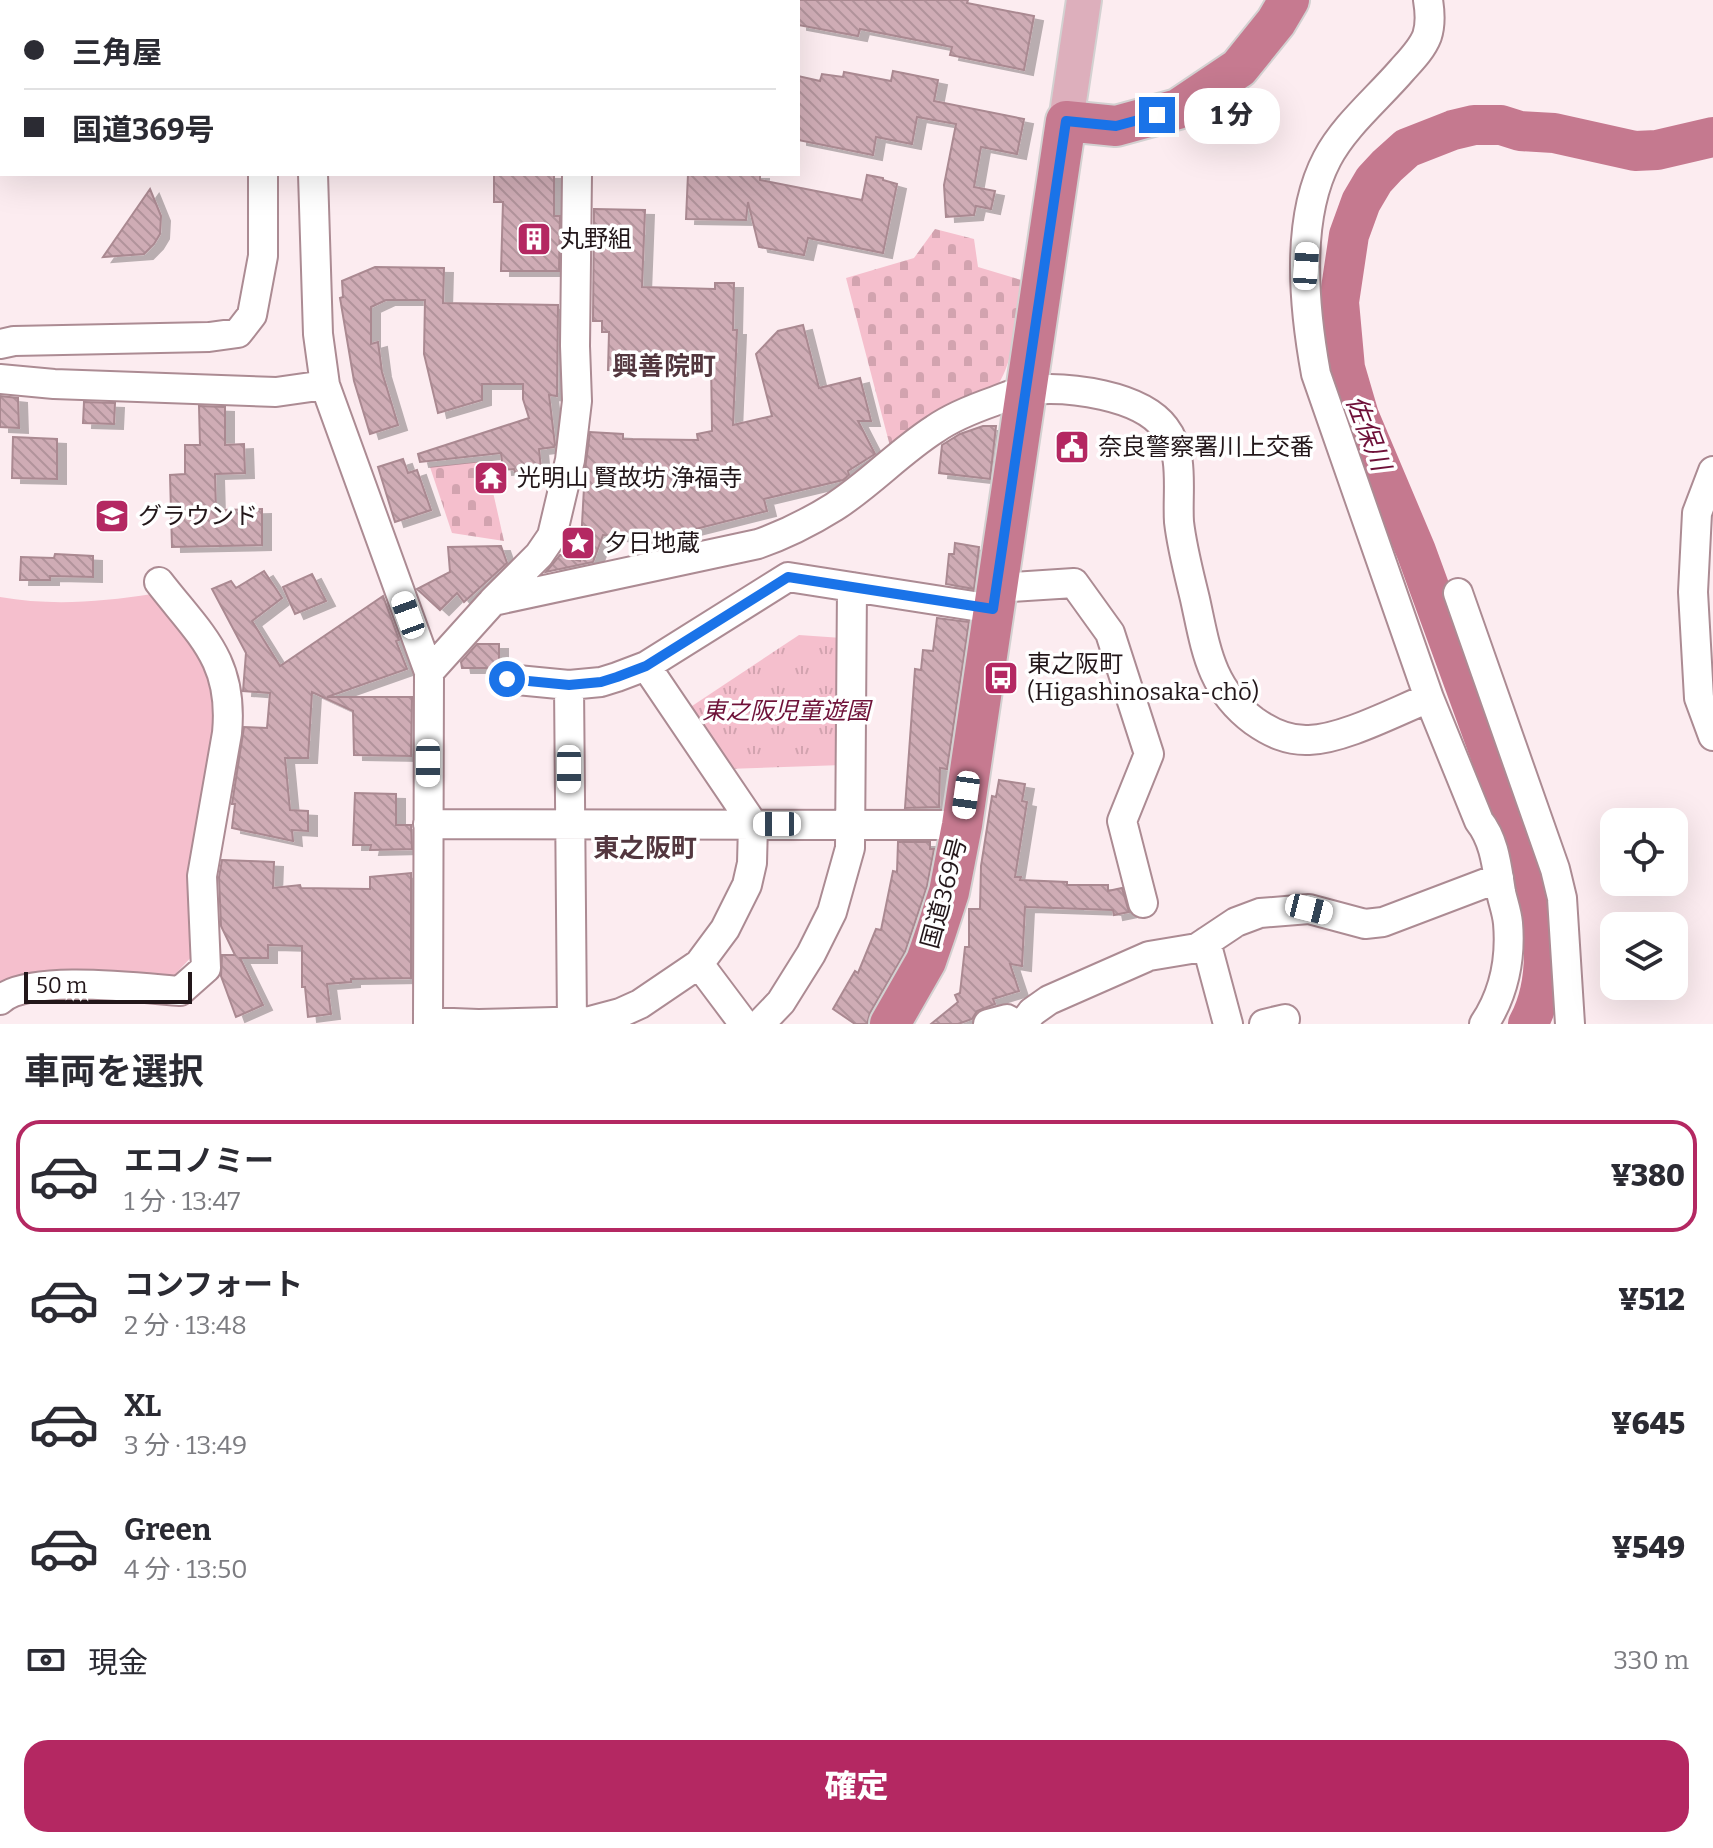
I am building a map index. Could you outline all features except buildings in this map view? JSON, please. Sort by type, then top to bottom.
[{"type":"highway","points":[[1066,121],[1116,126],[1178,109],[1239,68],[1276,22],[1289,0]]},
{"type":"highway","name":"国道369号","points":[[890,1024],[916,980],[949,892],[962,825],[1066,121]]},
{"type":"main road","points":[[1066,121],[1084,0]]},
{"type":"street","points":[[1428,0],[1430,17],[1427,35],[1418,52],[1328,156],[1309,217],[1306,277],[1308,330],[1316,374],[1429,698],[1479,821],[1487,831],[1499,878],[1508,920],[1507,961],[1499,995],[1484,1024]]},
{"type":"street","points":[[0,344],[14,341],[209,337],[238,333],[252,315],[263,256],[263,176]]},
{"type":"street","points":[[313,176],[318,334],[325,385],[429,672],[428,1023],[590,1021],[630,1008],[662,991],[699,964],[725,929],[747,885],[752,863],[753,824],[646,666]]},
{"type":"street","points":[[429,672],[539,555],[552,536],[570,460],[577,401],[577,176]]},
{"type":"street","points":[[0,379],[65,385],[276,392],[325,385]]},
{"type":"street","points":[[493,601],[758,544],[778,537],[834,507],[935,428],[981,406],[1027,390],[1071,390],[1119,400],[1142,409],[1156,417],[1173,441],[1178,460],[1183,548],[1209,663],[1227,697],[1241,711],[1264,728],[1288,739],[1307,741],[1326,739],[1429,698]]},
{"type":"street","points":[[1713,471],[1697,513],[1693,592],[1699,698],[1713,736]]},
{"type":"street","points":[[507,679],[569,685],[601,682],[646,666],[788,577],[852,587],[994,599],[1074,583],[1110,633],[1149,754],[1122,821],[1143,903]]},
{"type":"street","points":[[0,1000],[12,990],[49,986],[180,991],[206,968],[202,876],[227,733],[226,684],[215,654],[159,582]]},
{"type":"street","points":[[760,1024],[795,981],[832,912],[850,848],[852,587]]},
{"type":"street","points":[[1458,593],[1555,869],[1562,898],[1570,1024]]},
{"type":"street","points":[[569,685],[572,1022]]},
{"type":"street","points":[[428,824],[962,825]]},
{"type":"street","points":[[1023,1024],[1032,1012],[1049,1000],[1149,956],[1197,948],[1236,922],[1260,913],[1309,909],[1365,924],[1383,922],[1499,878]]},
{"type":"street","points":[[1206,942],[1228,1024]]},
{"type":"street","points":[[699,964],[744,1024]]},
{"type":"street","points":[[988,1024],[1007,1019],[1015,1024]]},
{"type":"green space","points":[[935,229],[974,239],[978,267],[1021,280],[1011,350],[996,388],[891,450],[846,278],[914,258]]},
{"type":"green space","points":[[486,461],[504,541],[452,533],[430,467]]},
{"type":"green space","points":[[152,594],[205,659],[215,686],[219,729],[195,953],[170,980],[0,988],[0,597],[76,602]]},
{"type":"green space","name":"東之阪児童遊園","points":[[799,635],[842,638],[843,765],[727,769],[686,710]]},
{"type":"waterway","name":"佐保川","points":[[1528,1024],[1541,987],[1544,948],[1532,869],[1416,551],[1359,416],[1345,368],[1339,302],[1349,235],[1361,202],[1387,166],[1407,148],[1453,130],[1474,125],[1501,125],[1635,151],[1657,150],[1713,137]]},
{"type":"place","name":"丸野組","points":[[534,239]]},
{"type":"place","name":"奈良警察署川上交番","points":[[1072,447]]},
{"type":"place","name":"光明山 賢故坊 浄福寺","points":[[491,478]]},
{"type":"place","name":"グラウンド","points":[[112,516]]},
{"type":"place","name":"夕日地蔵","points":[[578,543]]},
{"type":"place","name":"東之阪町 (Higashinosaka-chō)","points":[[1001,678]]},
{"type":"district","name":"興善院町","points":[[664,366]]},
{"type":"district","name":"東之阪町","points":[[645,848]]},
{"type":"route","points":[[507,679],[569,685],[617,677],[646,666],[788,577],[993,609],[1066,121],[1116,126],[1157,115]]}]
